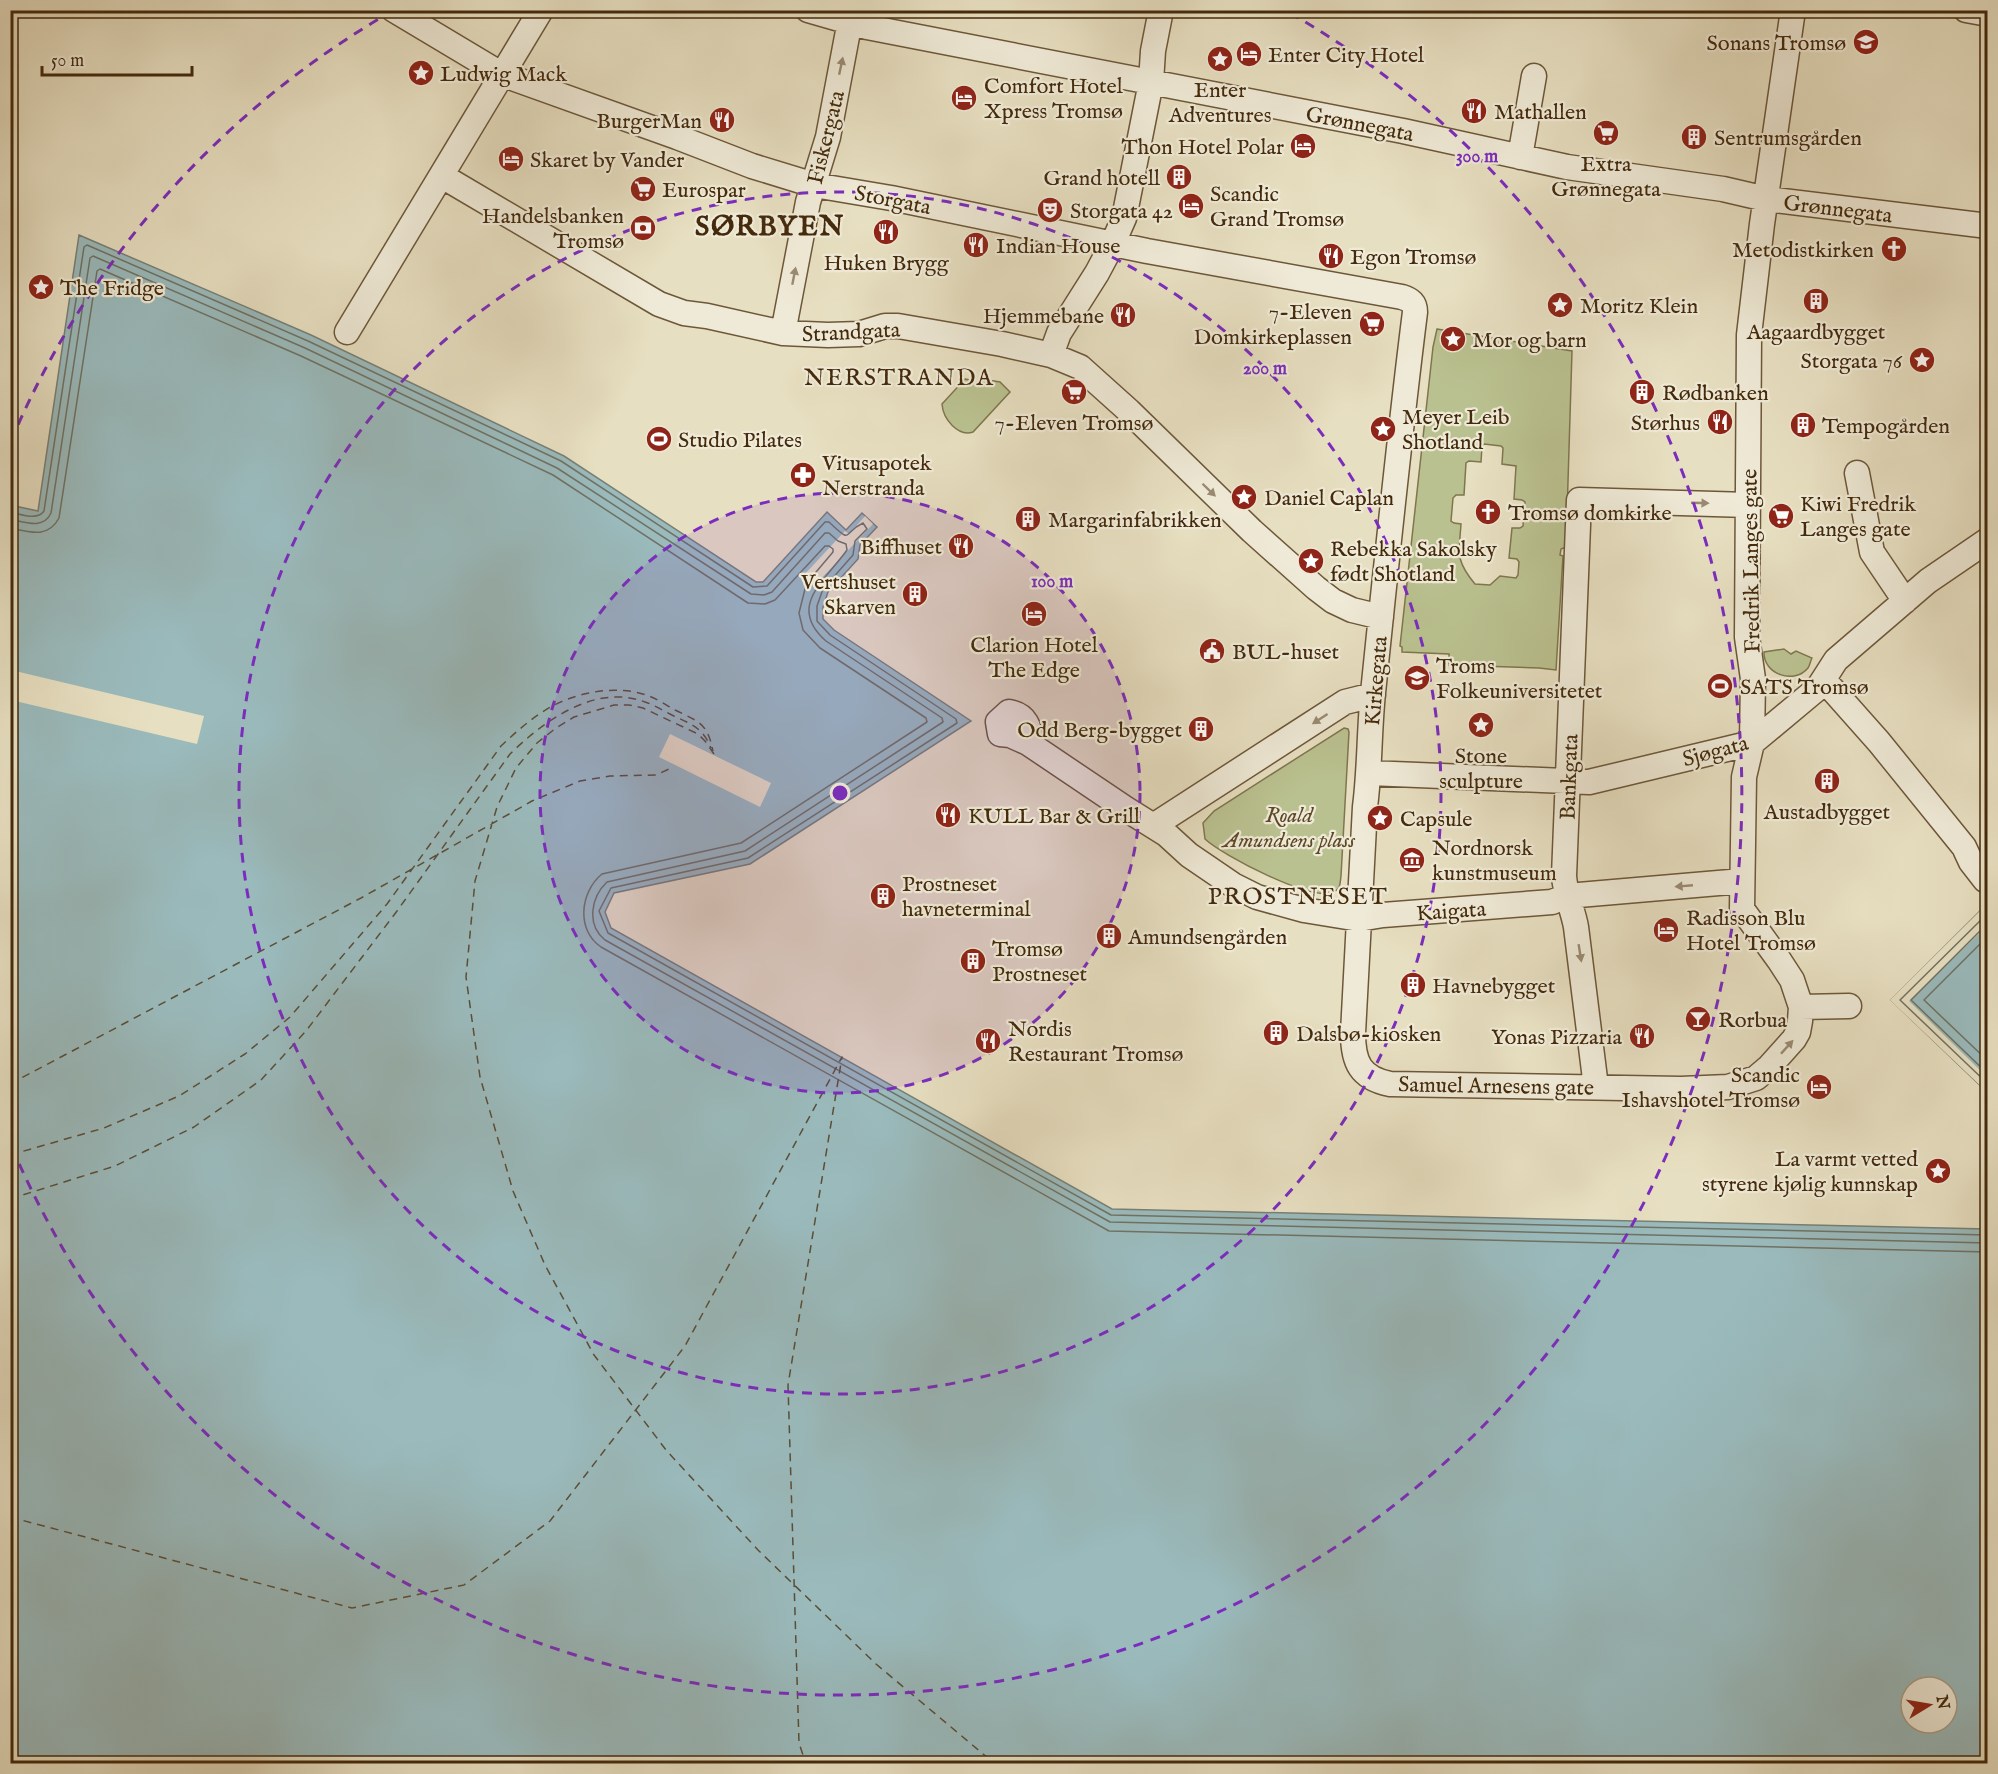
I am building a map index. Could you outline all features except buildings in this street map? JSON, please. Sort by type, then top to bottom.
[{"type":"street","name":"Storgata","points":[[393,10],[501,74],[752,166],[814,185],[881,196],[1113,243],[1147,252],[1402,297],[1411,301],[1415,307]]},
{"type":"street","points":[[347,332],[541,10]]},
{"type":"street","name":"Grønnegata","points":[[808,10],[851,16],[867,27],[1403,132],[1567,167],[1723,189],[1766,199],[1988,226]]},
{"type":"street","points":[[1051,355],[1059,333],[1097,273],[1124,218],[1151,82],[1153,51],[1161,10]]},
{"type":"street","name":"Fredrik Langes gate","points":[[1756,1078],[1794,1039],[1798,1032],[1801,1007],[1792,980],[1784,966],[1742,909],[1744,777],[1752,743],[1753,679],[1747,637],[1749,335],[1793,10]]},
{"type":"street","points":[[1966,10],[1988,14]]},
{"type":"street","name":"Fiskergata","points":[[783,333],[808,202],[828,137],[851,16]]},
{"type":"street","points":[[1520,157],[1534,76]]},
{"type":"street","name":"Strandgata","points":[[442,176],[658,304],[684,313],[783,333],[859,334],[885,326],[898,326],[1051,355],[1080,367],[1252,531],[1316,588],[1342,605],[1368,615],[1381,617]]},
{"type":"street","name":"Kirkegata","points":[[1355,1056],[1353,1033],[1373,695],[1415,307]]},
{"type":"street","points":[[1857,473],[1872,552],[1905,601]]},
{"type":"street","name":"Bankgata","points":[[1596,1087],[1576,927],[1564,876],[1579,500],[1748,505]]},
{"type":"street","name":"Sjøgata","points":[[1369,773],[1589,782],[1752,743],[1818,688],[1836,660],[1928,582],[1988,540]]},
{"type":"street","points":[[1824,680],[1879,742],[1964,847],[1971,862],[1985,880]]},
{"type":"street","points":[[1153,826],[1345,702],[1373,695]]},
{"type":"street","name":"Kaigata","points":[[1028,742],[1166,834],[1189,855],[1233,885],[1254,896],[1282,905],[1359,919],[1383,915],[1552,902],[1567,896],[1742,881]]},
{"type":"street","points":[[1801,1007],[1849,1006]]},
{"type":"street","name":"Samuel Arnesens gate","points":[[1355,1056],[1361,1069],[1373,1080],[1390,1084],[1681,1089],[1723,1088],[1756,1078]]},
{"type":"green space","points":[[1437,329],[1572,351],[1566,547],[1561,549],[1560,555],[1563,556],[1556,670],[1449,665],[1449,654],[1402,652],[1400,646],[1433,347]],"holes":[[[1484,444],[1503,448],[1502,464],[1516,466],[1514,499],[1525,502],[1523,526],[1512,528],[1509,558],[1517,559],[1519,562],[1518,575],[1516,578],[1500,576],[1490,585],[1475,584],[1461,562],[1459,549],[1461,524],[1451,521],[1453,498],[1456,495],[1464,495],[1466,463],[1481,462]]]},
{"type":"green space","points":[[965,379],[976,385],[982,379],[1000,382],[1010,392],[973,432],[967,433],[952,426],[945,415],[942,404]]},
{"type":"green space","points":[[1784,649],[1791,654],[1796,651],[1812,658],[1808,668],[1795,676],[1780,675],[1774,671],[1768,666],[1764,652]]},
{"type":"green space","name":"Roald Amundsens plass","points":[[1344,728],[1349,732],[1341,876],[1340,885],[1336,891],[1323,894],[1288,884],[1229,856],[1205,839],[1203,823],[1214,811]]},
{"type":"water","points":[[79,235],[311,335],[564,456],[756,582],[763,582],[827,512],[846,530],[862,513],[877,527],[860,545],[858,559],[828,592],[823,607],[823,619],[834,630],[971,721],[750,864],[614,893],[605,912],[611,928],[1112,1209],[1987,1229],[1987,1763],[11,1763],[10,505],[38,511]]},
{"type":"water","points":[[1987,904],[1987,1092],[1891,1000]]},
{"type":"pier","points":[[865,516],[873,524],[815,585],[804,575],[845,531],[849,534]]},
{"type":"pier","points":[[11,670],[204,716],[197,744],[11,700]]},
{"type":"pier","points":[[670,734],[771,783],[760,807],[659,757]]},
{"type":"pier","points":[[1987,904],[1987,926],[1909,1001],[1987,1077],[1987,1092],[1890,1000]]},
{"type":"ferry route","points":[[10,1155],[104,1128],[179,1096],[245,1054],[290,1017],[387,904],[501,746],[544,711],[567,699],[594,692],[607,690],[634,692],[657,700],[701,724],[708,734],[713,751]]},
{"type":"ferry route","points":[[10,1199],[115,1166],[194,1127],[261,1080],[306,1031],[397,911],[510,754],[554,718],[589,701],[608,697],[626,697],[648,703],[689,723],[704,735],[711,748]]},
{"type":"ferry route","points":[[714,754],[698,734],[643,708],[614,705],[574,717],[556,728],[537,743],[516,768],[497,807],[475,881],[466,977],[480,1077],[513,1191],[545,1265],[594,1355],[666,1450],[758,1550],[876,1664],[995,1764]]},
{"type":"ferry route","points":[[10,1084],[361,898],[532,801],[580,781],[610,776],[656,775],[669,769]]},
{"type":"ferry route","points":[[10,1517],[352,1608],[464,1585],[550,1521],[685,1346],[842,1057],[788,1385],[799,1743],[806,1764]]},
{"type":"place","name":"Sonans Tromsø","points":[[1866,42]]},
{"type":"place","name":"Enter City Hotel","points":[[1249,54]]},
{"type":"place","name":"Enter Adventures","points":[[1220,59]]},
{"type":"place","name":"Ludwig Mack","points":[[421,73]]},
{"type":"place","name":"Comfort Hotel Xpress Tromsø","points":[[964,98]]},
{"type":"place","name":"Mathallen","points":[[1474,111]]},
{"type":"place","name":"BurgerMan","points":[[722,120]]},
{"type":"place","name":"Extra Grønnegata","points":[[1606,133]]},
{"type":"place","name":"Sentrumsgården","points":[[1694,137]]},
{"type":"place","name":"Thon Hotel Polar","points":[[1303,146]]},
{"type":"place","name":"Skaret by Vander","points":[[511,159]]},
{"type":"place","name":"Grand hotell","points":[[1179,177]]},
{"type":"place","name":"Eurospar","points":[[643,189]]},
{"type":"place","name":"Scandic Grand Tromsø","points":[[1191,206]]},
{"type":"place","name":"Storgata 42","points":[[1050,210]]},
{"type":"place","name":"Handelsbanken Tromsø","points":[[643,228]]},
{"type":"place","name":"Huken Brygg","points":[[886,232]]},
{"type":"place","name":"Indian House","points":[[976,245]]},
{"type":"place","name":"Metodistkirken","points":[[1894,249]]},
{"type":"place","name":"Egon Tromsø","points":[[1331,256]]},
{"type":"place","name":"The Fridge","points":[[41,287]]},
{"type":"place","name":"Aagaardbygget","points":[[1816,301]]},
{"type":"place","name":"Moritz Klein","points":[[1560,305]]},
{"type":"place","name":"Hjemmebane","points":[[1123,315]]},
{"type":"place","name":"7-Eleven Domkirkeplassen","points":[[1372,324]]},
{"type":"place","name":"Mor og barn","points":[[1453,339]]},
{"type":"place","name":"Storgata 76","points":[[1922,360]]},
{"type":"place","name":"7-Eleven Tromsø","points":[[1074,392]]},
{"type":"place","name":"Rødbanken","points":[[1642,392]]},
{"type":"place","name":"Størhus","points":[[1720,422]]},
{"type":"place","name":"Tempogården","points":[[1803,425]]},
{"type":"place","name":"Meyer Leib Shotland","points":[[1383,429]]},
{"type":"place","name":"Studio Pilates","points":[[659,439]]},
{"type":"place","name":"Vitusapotek Nerstranda","points":[[803,475]]},
{"type":"place","name":"Daniel Caplan","points":[[1244,497]]},
{"type":"place","name":"Tromsø domkirke","points":[[1488,512]]},
{"type":"place","name":"Kiwi Fredrik Langes gate","points":[[1781,516]]},
{"type":"place","name":"Margarinfabrikken","points":[[1028,519]]},
{"type":"place","name":"Biffhuset","points":[[961,546]]},
{"type":"place","name":"Rebekka Sakolsky født Shotland","points":[[1311,561]]},
{"type":"place","name":"Vertshuset Skarven","points":[[915,594]]},
{"type":"place","name":"Clarion Hotel The Edge","points":[[1034,614]]},
{"type":"place","name":"BUL-huset","points":[[1212,651]]},
{"type":"place","name":"Troms Folkeuniversitetet","points":[[1417,678]]},
{"type":"place","name":"SATS Tromsø","points":[[1720,686]]},
{"type":"place","name":"Stone sculpture","points":[[1481,725]]},
{"type":"place","name":"Odd Berg-bygget","points":[[1201,729]]},
{"type":"place","name":"Austadbygget","points":[[1827,781]]},
{"type":"place","name":"KULL Bar & Grill","points":[[948,815]]},
{"type":"place","name":"Capsule","points":[[1380,818]]},
{"type":"place","name":"Nordnorsk kunstmuseum","points":[[1412,860]]},
{"type":"place","name":"Prostneset havneterminal","points":[[883,896]]},
{"type":"place","name":"Radisson Blu Hotel Tromsø","points":[[1666,930]]},
{"type":"place","name":"Amundsengården","points":[[1109,936]]},
{"type":"place","name":"Tromsø Prostneset","points":[[973,961]]},
{"type":"place","name":"Havnebygget","points":[[1413,985]]},
{"type":"place","name":"Rorbua","points":[[1698,1019]]},
{"type":"place","name":"Dalsbø-kiosken","points":[[1276,1033]]},
{"type":"place","name":"Yonas Pizzaria","points":[[1642,1036]]},
{"type":"place","name":"Nordis Restaurant Tromsø","points":[[988,1041]]},
{"type":"place","name":"Scandic Ishavshotel Tromsø","points":[[1819,1087]]},
{"type":"place","name":"La varmt vetted styrene kjølig kunnskap","points":[[1938,1171]]},
{"type":"district","name":"SØRBYEN","points":[[770,225]]},
{"type":"district","name":"NERSTRANDA","points":[[899,377]]},
{"type":"district","name":"PROSTNESET","points":[[1298,896]]}]
